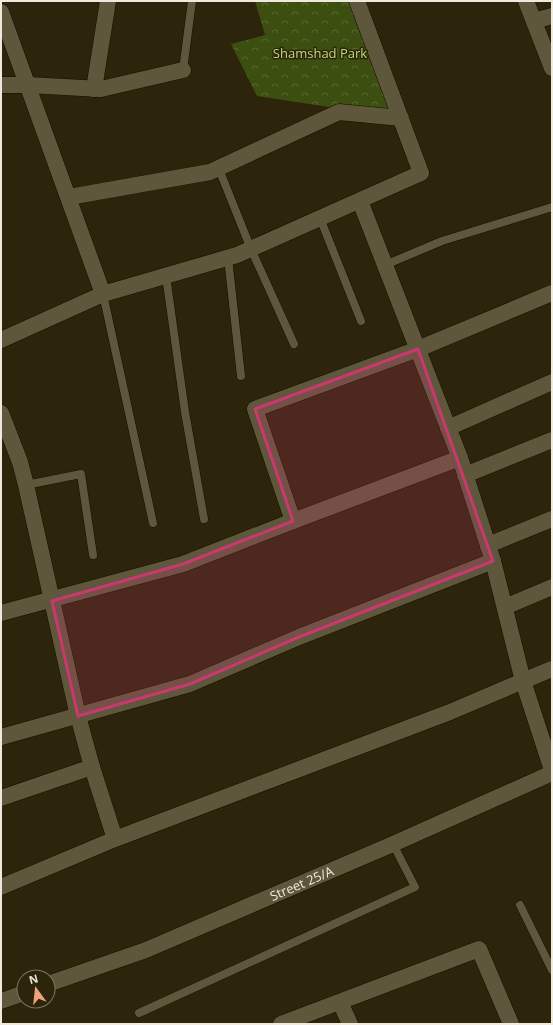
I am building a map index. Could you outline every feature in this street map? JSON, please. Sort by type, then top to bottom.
[{"type":"street","points":[[94,89],[108,1]]},
{"type":"street","points":[[1,340],[104,294],[228,258],[251,249],[421,173],[356,1]]},
{"type":"street","points":[[526,1],[552,68]]},
{"type":"street","points":[[1,12],[104,294]]},
{"type":"street","points":[[534,21],[552,16]]},
{"type":"street","points":[[1,85],[101,89],[183,70]]},
{"type":"street","points":[[69,197],[210,172],[340,112],[400,118]]},
{"type":"street","points":[[360,201],[460,458],[493,561],[524,681],[552,771]]},
{"type":"street","points":[[293,521],[255,409],[418,349],[552,293]]},
{"type":"street","points":[[448,428],[552,382]]},
{"type":"street","points":[[1,413],[20,462],[78,716],[92,767],[115,839]]},
{"type":"street","points":[[465,475],[552,440]]},
{"type":"street","points":[[1,613],[52,601],[183,564],[460,458]]},
{"type":"street","points":[[488,545],[552,519]]},
{"type":"street","points":[[1,737],[190,684],[299,637],[493,561]]},
{"type":"street","points":[[505,606],[552,587]]},
{"type":"street","points":[[1,886],[115,839],[450,712],[552,669]]},
{"type":"street","points":[[1,798],[92,767]]},
{"type":"street","name":"Street 25/A","points":[[56,981],[146,950],[393,844],[552,771]]},
{"type":"street","points":[[281,1024],[479,949],[511,1024]]},
{"type":"street","points":[[1,1001],[16,996]]},
{"type":"street","points":[[340,1002],[350,1024]]},
{"type":"lane","points":[[183,70],[192,1]]},
{"type":"lane","points":[[219,169],[251,249],[294,344]]},
{"type":"lane","points":[[385,265],[442,241],[552,207]]},
{"type":"lane","points":[[320,218],[361,321]]},
{"type":"lane","points":[[228,258],[241,376]]},
{"type":"lane","points":[[166,276],[186,412],[204,518]]},
{"type":"lane","points":[[104,294],[153,523]]},
{"type":"lane","points":[[26,485],[81,474],[93,555]]},
{"type":"lane","points":[[139,1013],[415,887],[393,844]]},
{"type":"lane","points":[[520,905],[552,970]]},
{"type":"highlighted area","points":[[418,349],[493,561],[299,637],[190,684],[78,716],[52,601],[183,564],[293,521],[255,409]]},
{"type":"green space","name":"Shamshad Park","points":[[255,1],[357,1],[401,118],[257,96],[231,44],[265,35]]}]
